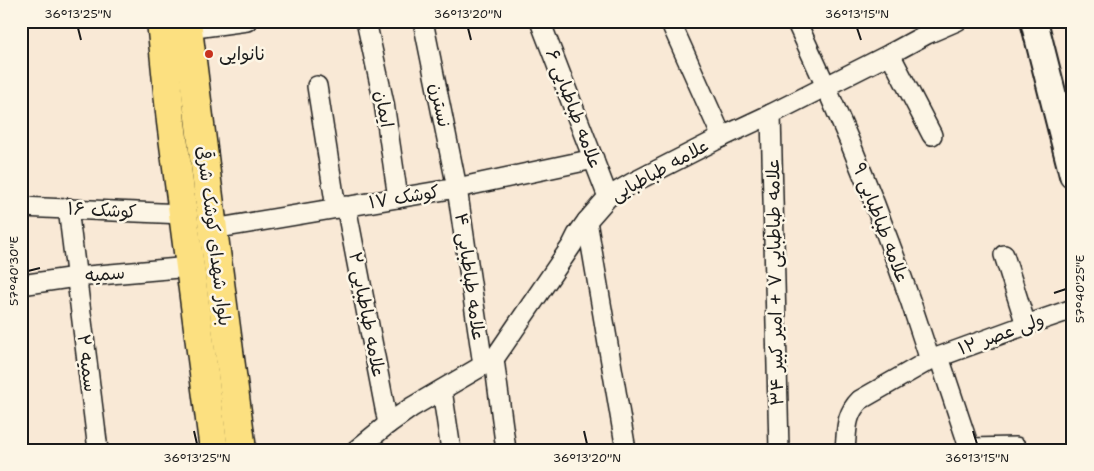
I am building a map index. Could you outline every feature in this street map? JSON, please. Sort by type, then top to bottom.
[{"type":"main road","name":"بلوار شهدای کوشک شرقی","points":[[161,21],[171,122],[214,450]]},
{"type":"main road","points":[[1034,21],[1073,175]]},
{"type":"main road","name":"بلوار شهدای کوشک شرقی","points":[[188,25],[242,450]]},
{"type":"main road","points":[[171,122],[200,119]]},
{"type":"street","points":[[188,25],[247,21]]},
{"type":"street","name":"ایمان","points":[[366,21],[384,103],[398,198]]},
{"type":"street","name":"نسترن","points":[[423,21],[457,188]]},
{"type":"street","name":"علامه طباطبایی ۶","points":[[540,21],[608,197]]},
{"type":"street","points":[[670,21],[722,137]]},
{"type":"street","name":"علامه طباطبایی ۹","points":[[796,21],[826,86],[876,207],[970,449]]},
{"type":"street","name":"علامه طباطبایی","points":[[356,450],[412,407],[489,362],[587,221],[608,197],[632,182],[890,54],[925,28],[957,21]]},
{"type":"street","points":[[890,54],[932,135]]},
{"type":"street","name":"علامه طباطبایی ۲","points":[[317,86],[388,424]]},
{"type":"street","name":"علامه طباطبایی ۷ + امیر کبیر ۳۴","points":[[771,114],[779,450]]},
{"type":"street","name":"کوشک ۱۷","points":[[213,229],[457,188],[594,159]]},
{"type":"street","name":"علامه طباطبایی ۴","points":[[457,188],[506,450]]},
{"type":"street","name":"کوشک ۱۶","points":[[21,207],[183,214]]},
{"type":"street","name":"سمیه ۲","points":[[68,208],[98,450]]},
{"type":"street","points":[[587,221],[626,450]]},
{"type":"street","points":[[1004,255],[1026,325]]},
{"type":"street","name":"سمیه","points":[[21,285],[76,277],[190,267]]},
{"type":"street","name":"ولی عصر ۱۲","points":[[845,450],[848,418],[853,406],[860,400],[934,359],[1073,309]]},
{"type":"street","points":[[442,390],[450,450]]},
{"type":"street","points":[[970,449],[1016,448]]},
{"type":"place","name":"نانوایی","points":[[209,54]]}]
